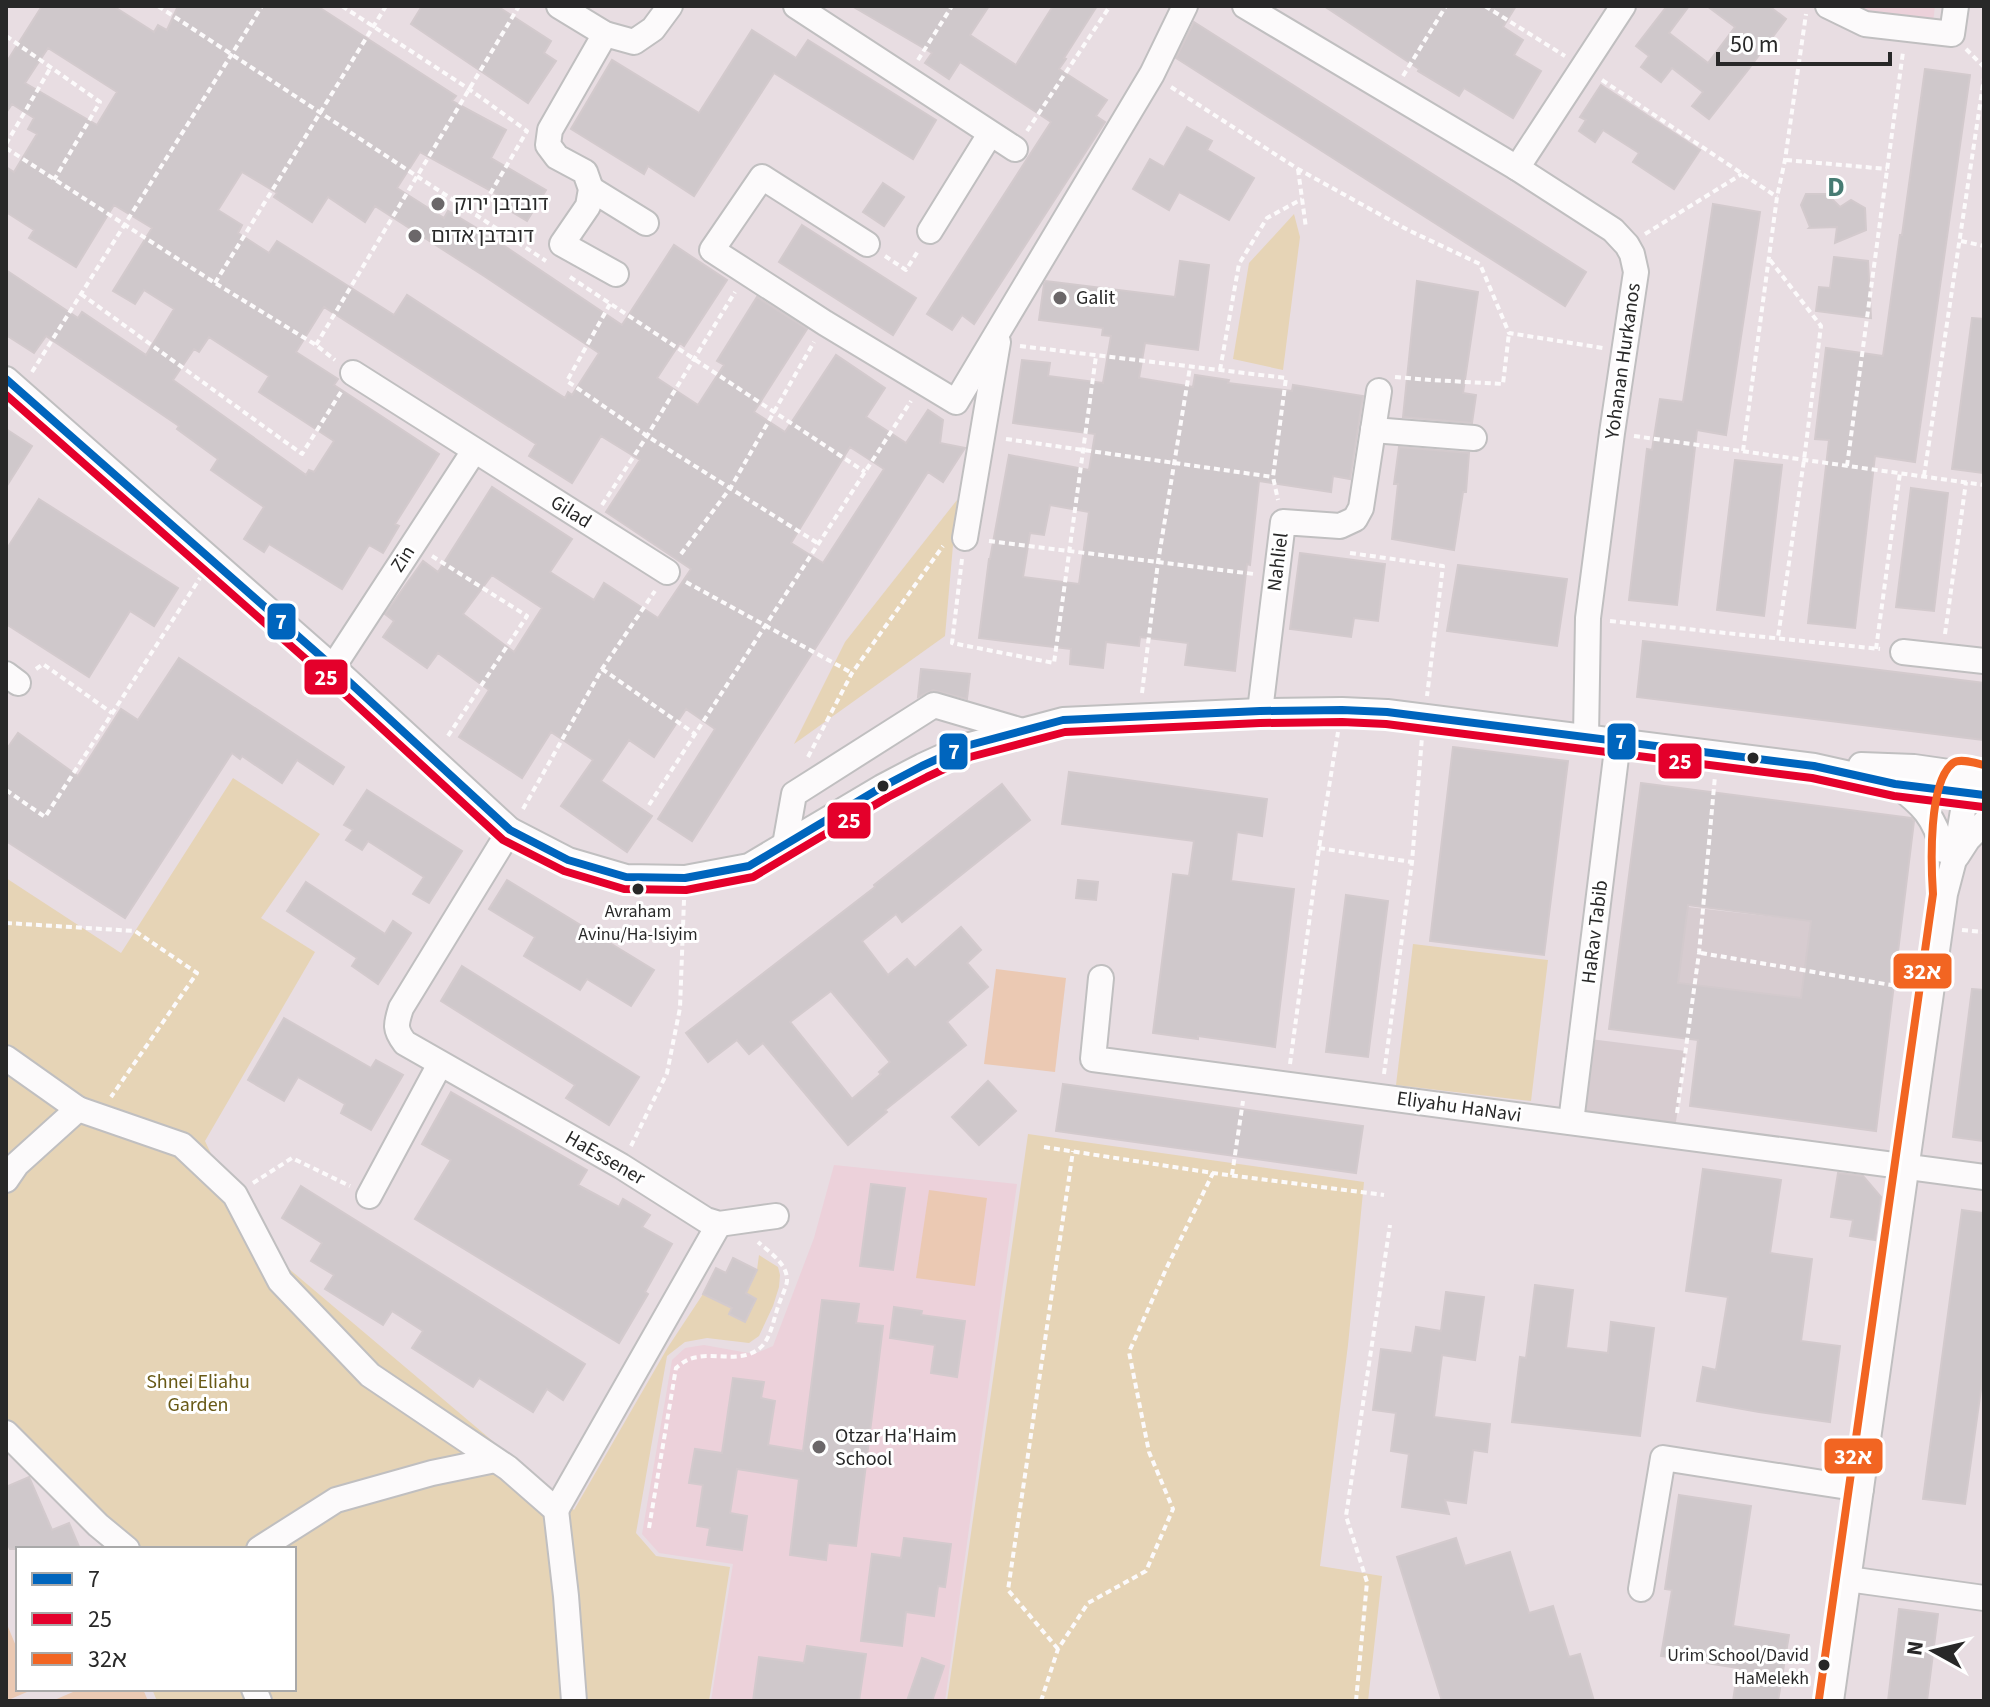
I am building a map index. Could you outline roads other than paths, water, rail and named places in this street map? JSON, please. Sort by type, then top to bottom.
[{"type":"street","points":[[559,6],[605,34],[634,42],[653,29],[670,6]]},
{"type":"street","points":[[796,6],[1015,149]]},
{"type":"street","points":[[867,244],[762,177],[712,250],[956,402],[999,336],[1152,74],[1185,6]]},
{"type":"street","points":[[1245,6],[1517,168],[1623,6]]},
{"type":"street","points":[[1828,6],[1865,24],[1952,34],[1956,6]]},
{"type":"street","points":[[605,34],[550,130],[548,145],[557,157],[585,172],[591,189],[588,206],[562,244],[616,274]]},
{"type":"street","points":[[930,231],[990,134]]},
{"type":"street","name":"Yohanan Hurkanos","points":[[1517,168],[1613,230],[1632,254],[1636,272],[1588,618],[1586,737]]},
{"type":"street","points":[[591,189],[646,223]]},
{"type":"street","points":[[954,542],[982,435],[999,336]]},
{"type":"street","name":"Gilad","points":[[353,373],[667,572]]},
{"type":"street","name":"Nahliel","points":[[1260,711],[1283,522],[1340,526],[1355,519],[1361,508],[1373,430],[1386,384]]},
{"type":"street","points":[[13,385],[333,667],[510,830],[568,860],[626,877],[685,878],[749,866],[922,766],[966,746],[1063,720],[1260,711],[1387,712],[1814,766],[1895,784],[1969,786]]},
{"type":"street","points":[[1373,430],[1474,438]]},
{"type":"street","name":"Zin","points":[[333,667],[474,451]]},
{"type":"street","points":[[1903,652],[1984,661]]},
{"type":"street","points":[[785,845],[794,794],[934,705],[1019,730]]},
{"type":"street","name":"HaRav Tabib","points":[[1571,1122],[1618,741]]},
{"type":"street","points":[[1814,766],[1874,765],[1969,786]]},
{"type":"street","points":[[1895,784],[1926,811],[1948,856]]},
{"type":"street","points":[[1831,1701],[1948,856],[1969,786]]},
{"type":"street","points":[[1948,856],[1984,823]]},
{"type":"street","name":"HaEssener","points":[[510,830],[401,1008],[396,1023],[399,1035],[405,1043],[621,1166],[706,1220],[727,1223]]},
{"type":"street","name":"Eliyahu HaNavi","points":[[1101,978],[1093,1059],[1984,1177]]},
{"type":"street","points":[[6,1058],[88,1112],[182,1145],[235,1195],[280,1281],[370,1375],[508,1468],[556,1510]]},
{"type":"street","points":[[369,1196],[440,1064]]},
{"type":"street","points":[[6,1180],[17,1164],[88,1112]]},
{"type":"street","points":[[574,1701],[556,1510],[727,1223],[776,1216]]},
{"type":"street","points":[[6,1433],[98,1525],[125,1547]]},
{"type":"street","points":[[1641,1589],[1663,1458],[1861,1489]]},
{"type":"street","points":[[262,1547],[336,1500],[432,1473],[495,1460]]},
{"type":"street","points":[[1848,1579],[1984,1598]]},
{"type":"place","name":"דובדבן ירוק","points":[[438,204]]},
{"type":"place","name":"דובדבן אדום","points":[[415,236]]},
{"type":"place","name":"Galit","points":[[1060,298]]},
{"type":"place","name":"Avraham Avinu/Ha-Isiyim","points":[[638,889]]},
{"type":"place","name":"Otzar Ha'Haim School","points":[[819,1447]]},
{"type":"place","name":"Urim School/David HaMelekh","points":[[1824,1665]]},
{"type":"district","name":"D","points":[[1836,187]]},
{"type":"park label","name":"Shnei Eliahu Garden","points":[[198,1394]]}]
